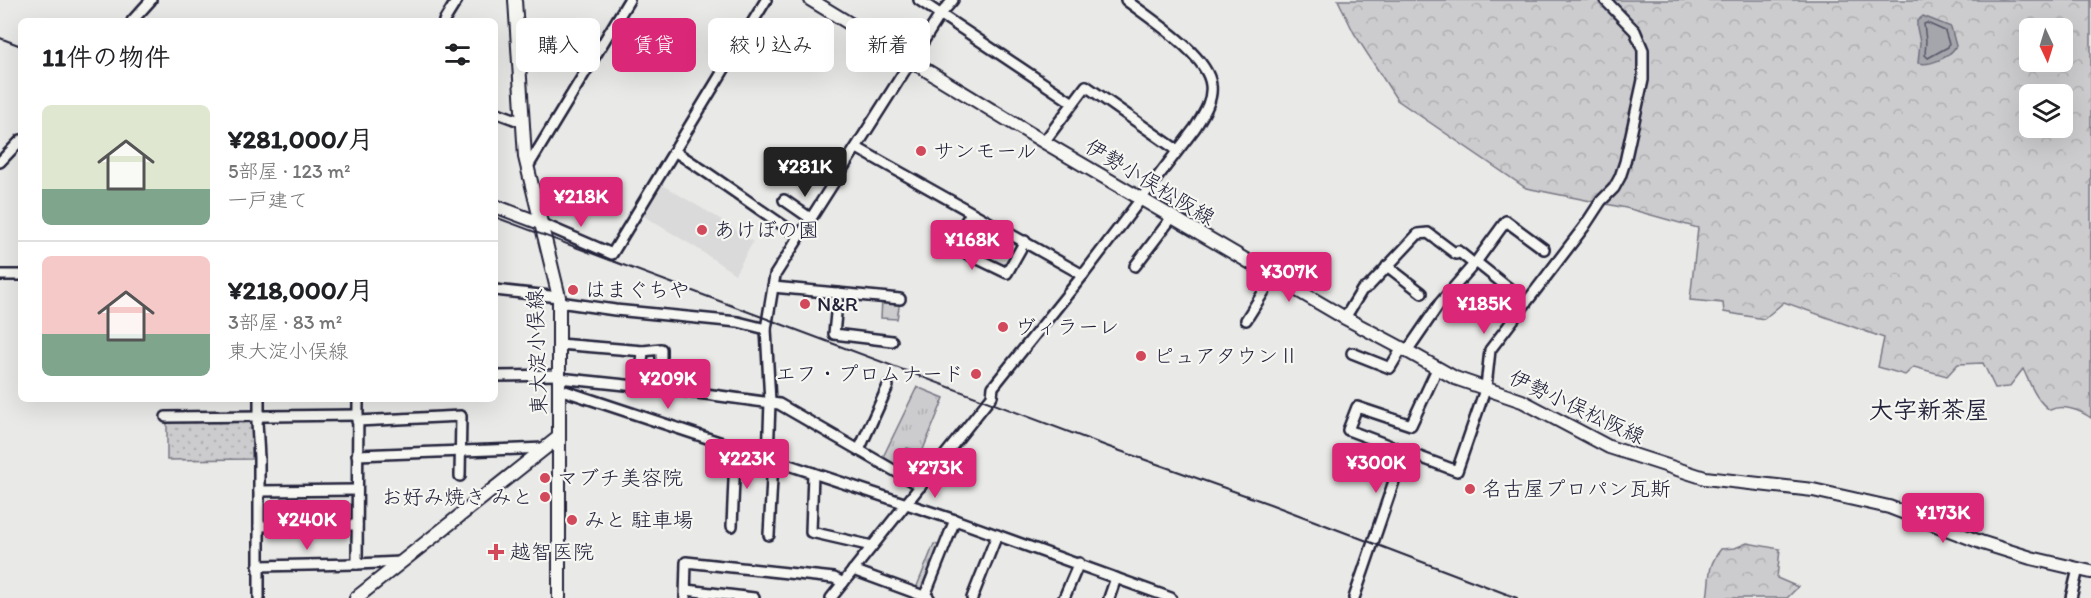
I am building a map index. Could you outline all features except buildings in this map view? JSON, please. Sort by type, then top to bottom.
[{"type":"main road","name":"東大淀小俣線","points":[[514,0],[527,168],[559,299],[559,598]]},
{"type":"main road","name":"伊勢小俣松阪線","points":[[811,0],[846,21]]},
{"type":"main road","name":"伊勢小俣松阪線","points":[[930,72],[1273,277],[1437,369],[1455,378],[1522,401],[1623,453],[1705,478],[1813,490],[1889,507],[1983,543],[2031,558],[2091,572]]},
{"type":"main road","points":[[498,207],[540,224]]},
{"type":"main road","points":[[356,598],[559,437]]},
{"type":"street","points":[[135,18],[151,0]]},
{"type":"street","points":[[446,18],[457,0]]},
{"type":"street","points":[[527,168],[629,0]]},
{"type":"street","points":[[540,224],[612,254],[766,0]]},
{"type":"street","points":[[919,0],[1073,103]]},
{"type":"street","points":[[930,31],[953,0]]},
{"type":"street","points":[[831,598],[992,396],[993,387],[1083,275],[1195,128],[1208,106],[1212,91],[1209,76],[1196,56],[1126,0]]},
{"type":"street","points":[[1437,369],[1412,425],[1357,407],[1348,430],[1457,471],[1486,387],[1490,350],[1584,228],[1601,201],[1614,188],[1625,162],[1643,80],[1643,50],[1635,31],[1605,0]]},
{"type":"street","points":[[769,535],[771,459],[766,329],[775,275],[905,72]]},
{"type":"street","points":[[1044,142],[1086,86],[1177,150]]},
{"type":"street","points":[[498,113],[522,122]]},
{"type":"street","points":[[0,162],[18,143]]},
{"type":"street","points":[[857,148],[1083,275]]},
{"type":"street","points":[[675,151],[799,236]]},
{"type":"street","points":[[784,200],[810,218]]},
{"type":"street","points":[[970,213],[951,246],[1007,273],[1024,241]]},
{"type":"street","points":[[1135,266],[1173,216]]},
{"type":"street","points":[[1352,353],[1390,368],[1506,221],[1544,249]]},
{"type":"street","points":[[1345,318],[1362,290],[1369,286],[1418,234],[1428,233],[1456,254],[1458,251],[1526,302]]},
{"type":"street","points":[[1387,266],[1422,293]]},
{"type":"street","points":[[0,275],[18,275]]},
{"type":"street","points":[[1246,320],[1273,277]]},
{"type":"street","points":[[772,287],[900,299]]},
{"type":"street","points":[[498,290],[625,311],[738,322],[766,329]]},
{"type":"street","points":[[838,293],[834,334],[892,341]]},
{"type":"street","points":[[559,344],[643,351],[661,349],[661,367]]},
{"type":"street","points":[[640,386],[643,351]]},
{"type":"street","points":[[498,376],[640,386],[779,404],[921,486]]},
{"type":"street","points":[[559,380],[740,448],[1079,563],[1159,596],[1171,598]]},
{"type":"street","points":[[859,450],[888,386]]},
{"type":"street","points":[[259,402],[257,422],[259,598]]},
{"type":"street","points":[[357,402],[357,564]]},
{"type":"street","points":[[166,417],[461,416],[460,476]]},
{"type":"street","points":[[357,454],[545,448]]},
{"type":"street","points":[[732,526],[735,458],[740,448]]},
{"type":"street","points":[[1354,598],[1404,452]]},
{"type":"street","points":[[813,473],[811,532],[872,546]]},
{"type":"street","points":[[259,492],[357,490]]},
{"type":"street","points":[[853,570],[926,598],[955,520]]},
{"type":"street","points":[[259,526],[357,525]]},
{"type":"street","points":[[972,598],[997,535]]},
{"type":"street","points":[[258,566],[401,562]]},
{"type":"street","points":[[754,598],[686,594],[686,562],[834,578],[843,583]]},
{"type":"street","points":[[1065,598],[1079,563]]},
{"type":"street","points":[[2071,598],[2078,569]]},
{"type":"street","points":[[1109,598],[1116,578]]},
{"type":"shaded area","name":"あけぼの園","points":[[659,183],[720,219],[753,242],[735,274],[640,214]]},
{"type":"green space","points":[[1338,0],[2091,0],[2091,418],[2071,409],[2050,410],[2037,397],[2023,369],[2009,387],[1995,388],[1983,363],[1958,364],[1947,376],[1914,367],[1905,375],[1878,367],[1884,338],[1784,302],[1764,319],[1724,312],[1723,303],[1690,300],[1698,228],[1626,208],[1526,188],[1397,100],[1354,33]]},
{"type":"green space","points":[[882,300],[900,301],[897,319],[881,318]]},
{"type":"green space","points":[[917,387],[944,398],[922,452],[907,448],[898,466],[883,457]]},
{"type":"green space","points":[[251,419],[253,422],[252,459],[167,460],[167,420]]},
{"type":"green space","points":[[1747,543],[1780,549],[1777,578],[1798,587],[1787,598],[1707,598],[1711,567],[1721,549],[1735,548]]},
{"type":"green space","points":[[934,544],[941,546],[923,594],[915,591]]},
{"type":"water","points":[[1923,16],[1951,27],[1956,46],[1944,57],[1923,64],[1918,63],[1920,42],[1917,21]]},
{"type":"railway","points":[[0,38],[18,45]]},
{"type":"railway","points":[[498,218],[1517,598]]},
{"type":"place","name":"サンモール","points":[[921,151]]},
{"type":"place","name":"あけぼの園","points":[[702,230]]},
{"type":"place","name":"はまぐちや","points":[[573,290]]},
{"type":"place","name":"N&R","points":[[805,304]]},
{"type":"place","name":"ヴィラーレ","points":[[1003,327]]},
{"type":"place","name":"ピュアタウンⅡ","points":[[1141,356]]},
{"type":"place","name":"エフ・プロムナード","points":[[976,374]]},
{"type":"place","name":"マブチ美容院","points":[[545,478]]},
{"type":"place","name":"名古屋プロパン瓦斯","points":[[1470,489]]},
{"type":"place","name":"お好み焼き みと","points":[[545,497]]},
{"type":"place","name":"みと 駐車場","points":[[572,520]]},
{"type":"place","name":"越智医院","points":[[496,552]]},
{"type":"district","name":"大字新茶屋","points":[[1929,410]]}]
